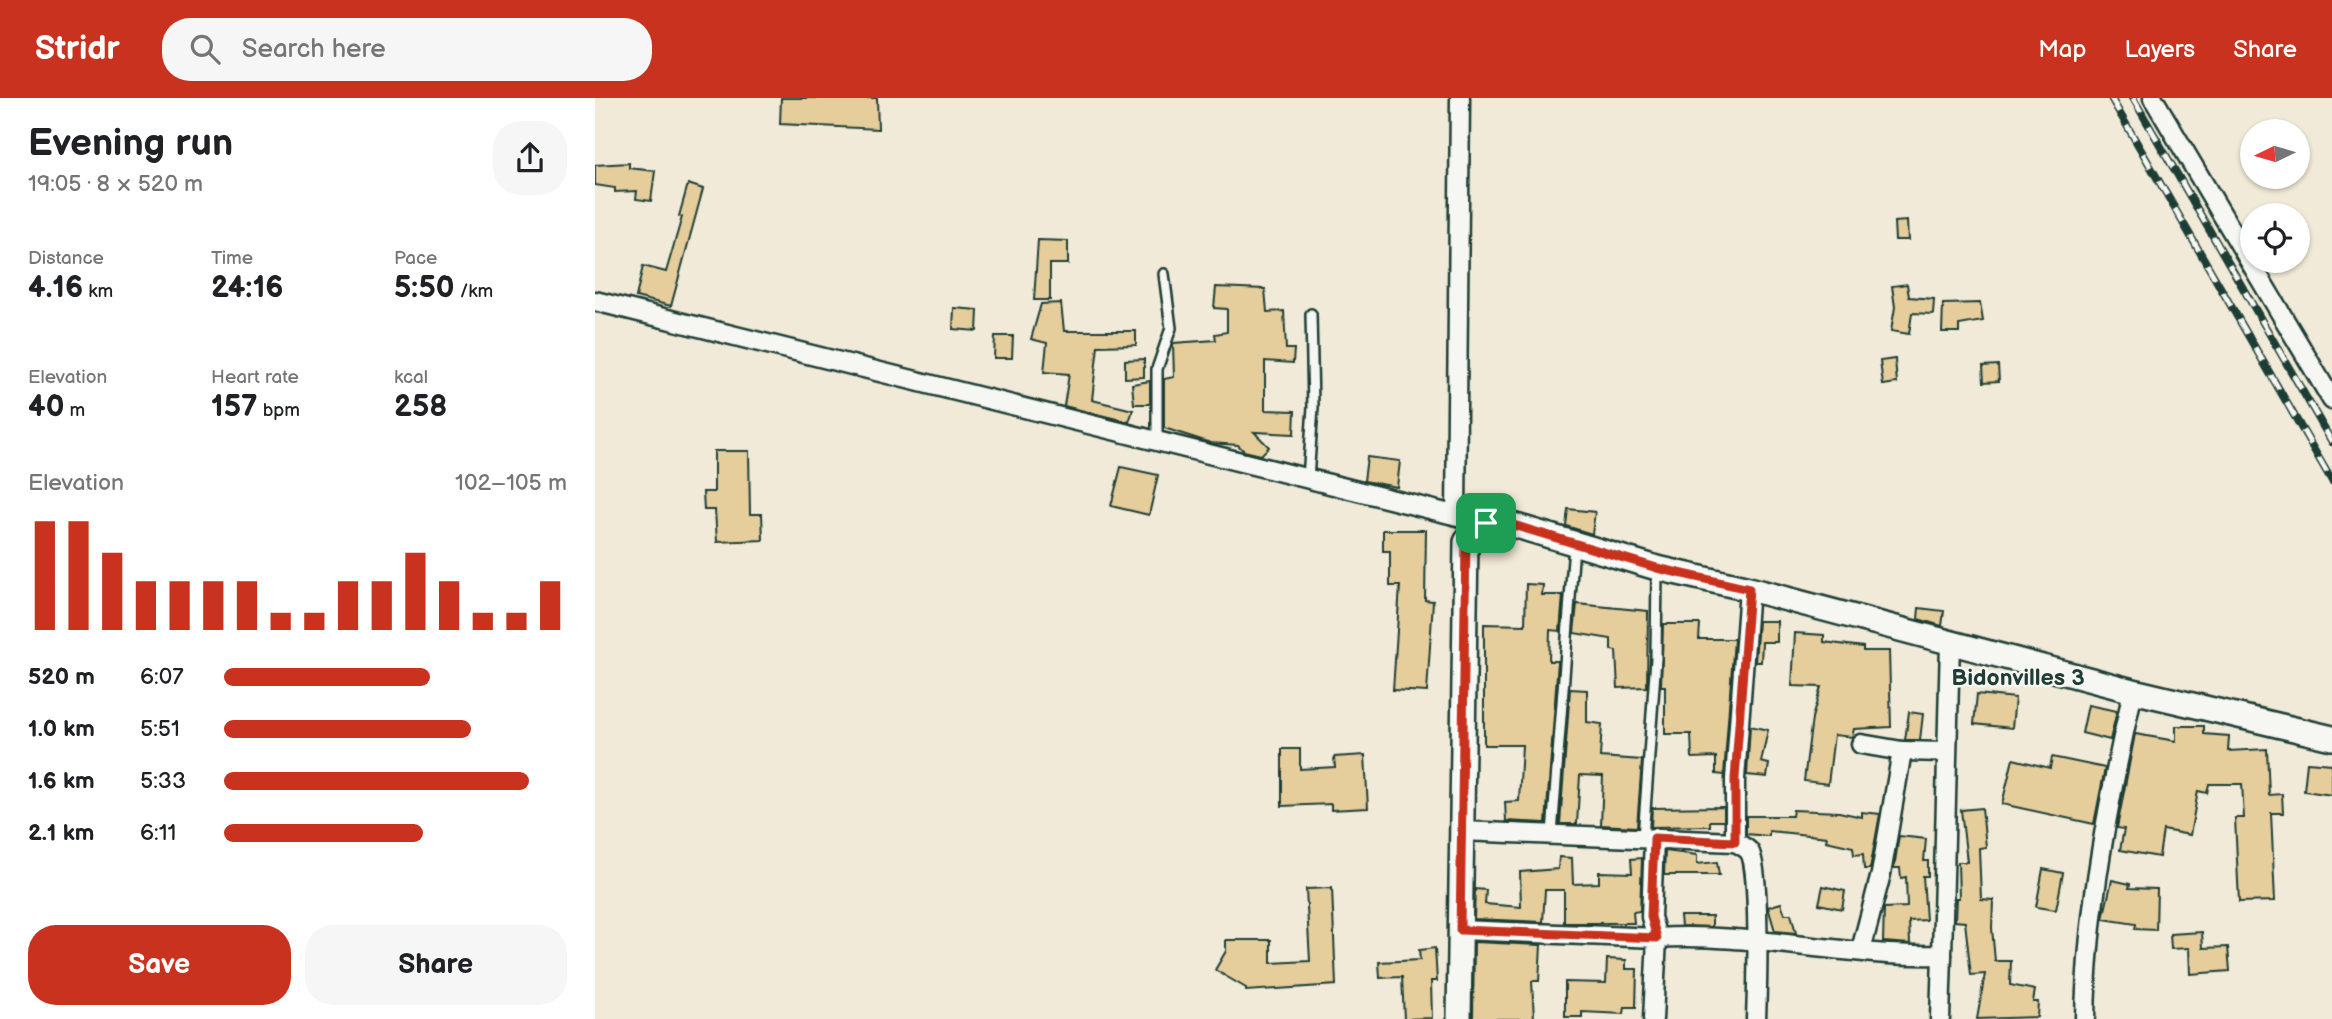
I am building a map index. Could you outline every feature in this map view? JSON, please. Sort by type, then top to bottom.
[{"type":"street","points":[[1456,515],[1460,98]]},
{"type":"street","points":[[2153,98],[2332,400]]},
{"type":"street","points":[[595,301],[1486,523],[1503,522],[1657,568],[1749,589],[2133,691],[2332,738]]},
{"type":"street","points":[[1459,1019],[1466,542],[1473,530],[1486,523]]},
{"type":"street","points":[[1735,842],[1735,779],[1749,589]]},
{"type":"street","points":[[1940,1019],[1949,642]]},
{"type":"street","points":[[2085,1019],[2087,966],[2100,856],[2133,691]]},
{"type":"street","points":[[1861,744],[1902,751],[1945,752]]},
{"type":"street","points":[[1861,950],[1881,874],[1902,751]]},
{"type":"street","points":[[1461,831],[1735,842],[1749,851],[1753,865],[1758,943],[1756,1019]]},
{"type":"street","points":[[1648,838],[1651,917],[1657,938],[1653,1019]]},
{"type":"street","points":[[1460,930],[1758,943],[1908,956],[1942,955]]},
{"type":"lane","points":[[1157,442],[1157,369],[1171,328],[1164,274]]},
{"type":"lane","points":[[1308,479],[1313,407],[1311,314]]},
{"type":"lane","points":[[1552,834],[1574,544]]},
{"type":"lane","points":[[1648,838],[1657,568]]},
{"type":"building","points":[[781,98],[877,98],[878,129],[780,124]]},
{"type":"building","points":[[629,163],[629,168],[655,171],[651,201],[636,199],[637,191],[615,192],[615,188],[595,185],[595,165]]},
{"type":"building","points":[[688,184],[703,189],[671,306],[636,297],[643,266],[666,272],[682,217],[679,216]]},
{"type":"building","points":[[1907,221],[1908,240],[1895,240],[1894,222]]},
{"type":"building","points":[[1038,240],[1068,241],[1068,264],[1050,264],[1050,300],[1034,300]]},
{"type":"building","points":[[1907,284],[1909,297],[1934,299],[1933,314],[1912,313],[1909,334],[1891,331],[1895,307],[1892,286]]},
{"type":"building","points":[[1216,287],[1265,289],[1267,312],[1284,311],[1286,349],[1294,349],[1293,363],[1265,361],[1265,410],[1295,411],[1294,434],[1254,432],[1269,447],[1261,455],[1244,451],[1238,445],[1211,443],[1164,428],[1164,379],[1174,377],[1173,343],[1216,340],[1215,334],[1227,332],[1227,309],[1214,308]]},
{"type":"building","points":[[1061,303],[1064,331],[1136,331],[1136,345],[1098,346],[1092,400],[1133,410],[1129,422],[1064,406],[1069,374],[1044,372],[1047,343],[1031,339],[1041,304]]},
{"type":"building","points":[[1980,303],[1983,321],[1959,325],[1959,332],[1942,332],[1943,304]]},
{"type":"building","points":[[954,308],[978,310],[977,331],[953,329]]},
{"type":"building","points":[[995,336],[1013,336],[1012,358],[994,358]]},
{"type":"building","points":[[1144,359],[1144,377],[1125,378],[1125,360]]},
{"type":"building","points":[[1895,359],[1897,383],[1883,385],[1880,361]]},
{"type":"building","points":[[1998,365],[1999,381],[1984,382],[1983,366]]},
{"type":"building","points":[[1150,381],[1150,404],[1134,404],[1132,384]]},
{"type":"building","points":[[714,451],[749,451],[750,514],[762,514],[763,540],[717,542],[715,510],[704,510],[703,492],[714,492]]},
{"type":"building","points":[[1367,457],[1400,461],[1397,487],[1364,481]]},
{"type":"building","points":[[1121,467],[1158,475],[1149,515],[1111,506]]},
{"type":"building","points":[[1568,509],[1595,512],[1592,534],[1566,526]]},
{"type":"building","points":[[1383,530],[1426,530],[1425,600],[1433,601],[1427,692],[1393,690],[1400,586],[1390,586],[1390,551],[1383,551]]},
{"type":"building","points":[[1526,584],[1543,585],[1542,595],[1563,595],[1560,631],[1550,630],[1549,661],[1558,661],[1546,823],[1506,821],[1505,802],[1519,801],[1522,745],[1484,745],[1484,624],[1525,625]]},
{"type":"building","points":[[1577,604],[1648,611],[1647,687],[1618,688],[1616,651],[1611,650],[1611,639],[1574,633]]},
{"type":"building","points":[[1919,608],[1944,611],[1942,626],[1918,619]]},
{"type":"building","points":[[1758,621],[1777,621],[1777,642],[1762,642],[1761,662],[1755,662]]},
{"type":"building","points":[[1663,624],[1700,624],[1699,639],[1734,639],[1724,775],[1716,774],[1716,757],[1692,758],[1691,734],[1665,734],[1665,686],[1661,686]]},
{"type":"building","points":[[1795,633],[1824,635],[1824,642],[1863,647],[1863,651],[1889,651],[1891,727],[1854,729],[1852,737],[1834,735],[1828,784],[1804,781],[1812,718],[1821,687],[1792,686]]},
{"type":"building","points":[[1570,689],[1587,690],[1587,722],[1602,724],[1600,757],[1642,760],[1637,827],[1601,825],[1603,776],[1580,775],[1577,824],[1560,824]]},
{"type":"building","points":[[1977,694],[2015,698],[2012,728],[1974,724]]},
{"type":"building","points":[[2088,705],[2117,711],[2110,740],[2082,733]]},
{"type":"building","points":[[1909,712],[1923,714],[1920,740],[1905,740]]},
{"type":"building","points":[[1750,726],[1768,730],[1761,762],[1769,764],[1767,777],[1747,775]]},
{"type":"building","points":[[2176,726],[2204,726],[2204,734],[2229,736],[2228,751],[2267,749],[2269,795],[2282,794],[2283,813],[2271,813],[2275,901],[2239,902],[2235,818],[2244,818],[2242,784],[2209,784],[2207,793],[2198,791],[2190,835],[2163,830],[2159,857],[2120,850],[2124,829],[2117,828],[2135,734],[2176,741]]},
{"type":"building","points":[[1282,749],[1300,749],[1300,769],[1335,767],[1334,757],[1365,755],[1368,808],[1331,810],[1331,804],[1282,806]]},
{"type":"building","points":[[2052,757],[2105,768],[2094,824],[2002,804],[2013,759],[2050,768]]},
{"type":"building","points":[[2307,762],[2332,764],[2332,795],[2304,791]]},
{"type":"building","points":[[1724,807],[1724,821],[1710,821],[1710,826],[1651,827],[1652,808]]},
{"type":"building","points":[[1982,808],[1986,847],[1979,848],[1981,899],[1993,900],[1995,961],[2011,961],[2010,985],[2035,990],[2033,1002],[2038,1002],[2037,1017],[1977,1019],[1985,974],[1971,975],[1965,922],[1955,921],[1956,898],[1959,898],[1958,862],[1967,862],[1961,810]]},
{"type":"building","points":[[1793,810],[1839,812],[1862,817],[1862,812],[1880,814],[1870,869],[1864,869],[1863,854],[1854,855],[1853,847],[1826,841],[1827,837],[1769,831],[1769,836],[1746,834],[1746,816],[1792,816]]},
{"type":"building","points":[[1899,836],[1926,839],[1924,861],[1928,861],[1928,876],[1923,876],[1926,920],[1909,921],[1910,944],[1883,942],[1884,908],[1907,907],[1906,877],[1901,878],[1900,868],[1894,868]]},
{"type":"building","points":[[1665,851],[1697,855],[1697,864],[1717,862],[1719,875],[1664,875]]},
{"type":"building","points":[[1559,857],[1572,858],[1573,884],[1599,883],[1599,872],[1632,873],[1631,859],[1642,858],[1640,911],[1633,912],[1634,923],[1564,923],[1564,890],[1545,890],[1543,922],[1474,919],[1475,889],[1486,890],[1485,904],[1521,907],[1520,872],[1558,869]]},
{"type":"building","points":[[2043,869],[2063,873],[2056,910],[2036,907]]},
{"type":"building","points":[[2112,880],[2130,884],[2129,888],[2157,889],[2156,930],[2135,929],[2136,924],[2103,919]]},
{"type":"building","points":[[1823,886],[1845,891],[1842,909],[1819,904]]},
{"type":"building","points":[[1332,888],[1336,985],[1246,991],[1246,988],[1215,970],[1226,951],[1226,940],[1271,940],[1271,963],[1310,961],[1306,889]]},
{"type":"building","points":[[1781,903],[1785,914],[1791,914],[1796,933],[1775,931],[1768,907]]},
{"type":"building","points":[[1680,916],[1712,916],[1712,927],[1681,926]]},
{"type":"building","points":[[2202,932],[2203,948],[2228,947],[2230,971],[2190,974],[2189,948],[2171,949],[2170,934]]},
{"type":"building","points":[[1474,942],[1541,945],[1539,981],[1532,981],[1534,1019],[1473,1019]]},
{"type":"building","points":[[1435,948],[1437,981],[1431,981],[1432,1018],[1404,1019],[1402,977],[1380,978],[1379,962],[1420,960],[1419,950]]},
{"type":"building","points":[[1607,959],[1626,960],[1626,969],[1637,969],[1636,1007],[1625,1007],[1624,1014],[1582,1012],[1582,1017],[1565,1017],[1565,982],[1606,983]]},
{"type":"railway","points":[[2111,98],[2332,481]]},
{"type":"railway","points":[[2133,98],[2332,442]]},
{"type":"district","name":"Bidonvilles 3","points":[[2018,678]]},
{"type":"route","points":[[1503,522],[1657,568],[1749,589],[1735,779],[1735,842],[1654,838],[1651,917],[1657,938],[1460,930],[1466,542],[1473,530],[1486,523],[1503,522]]}]
